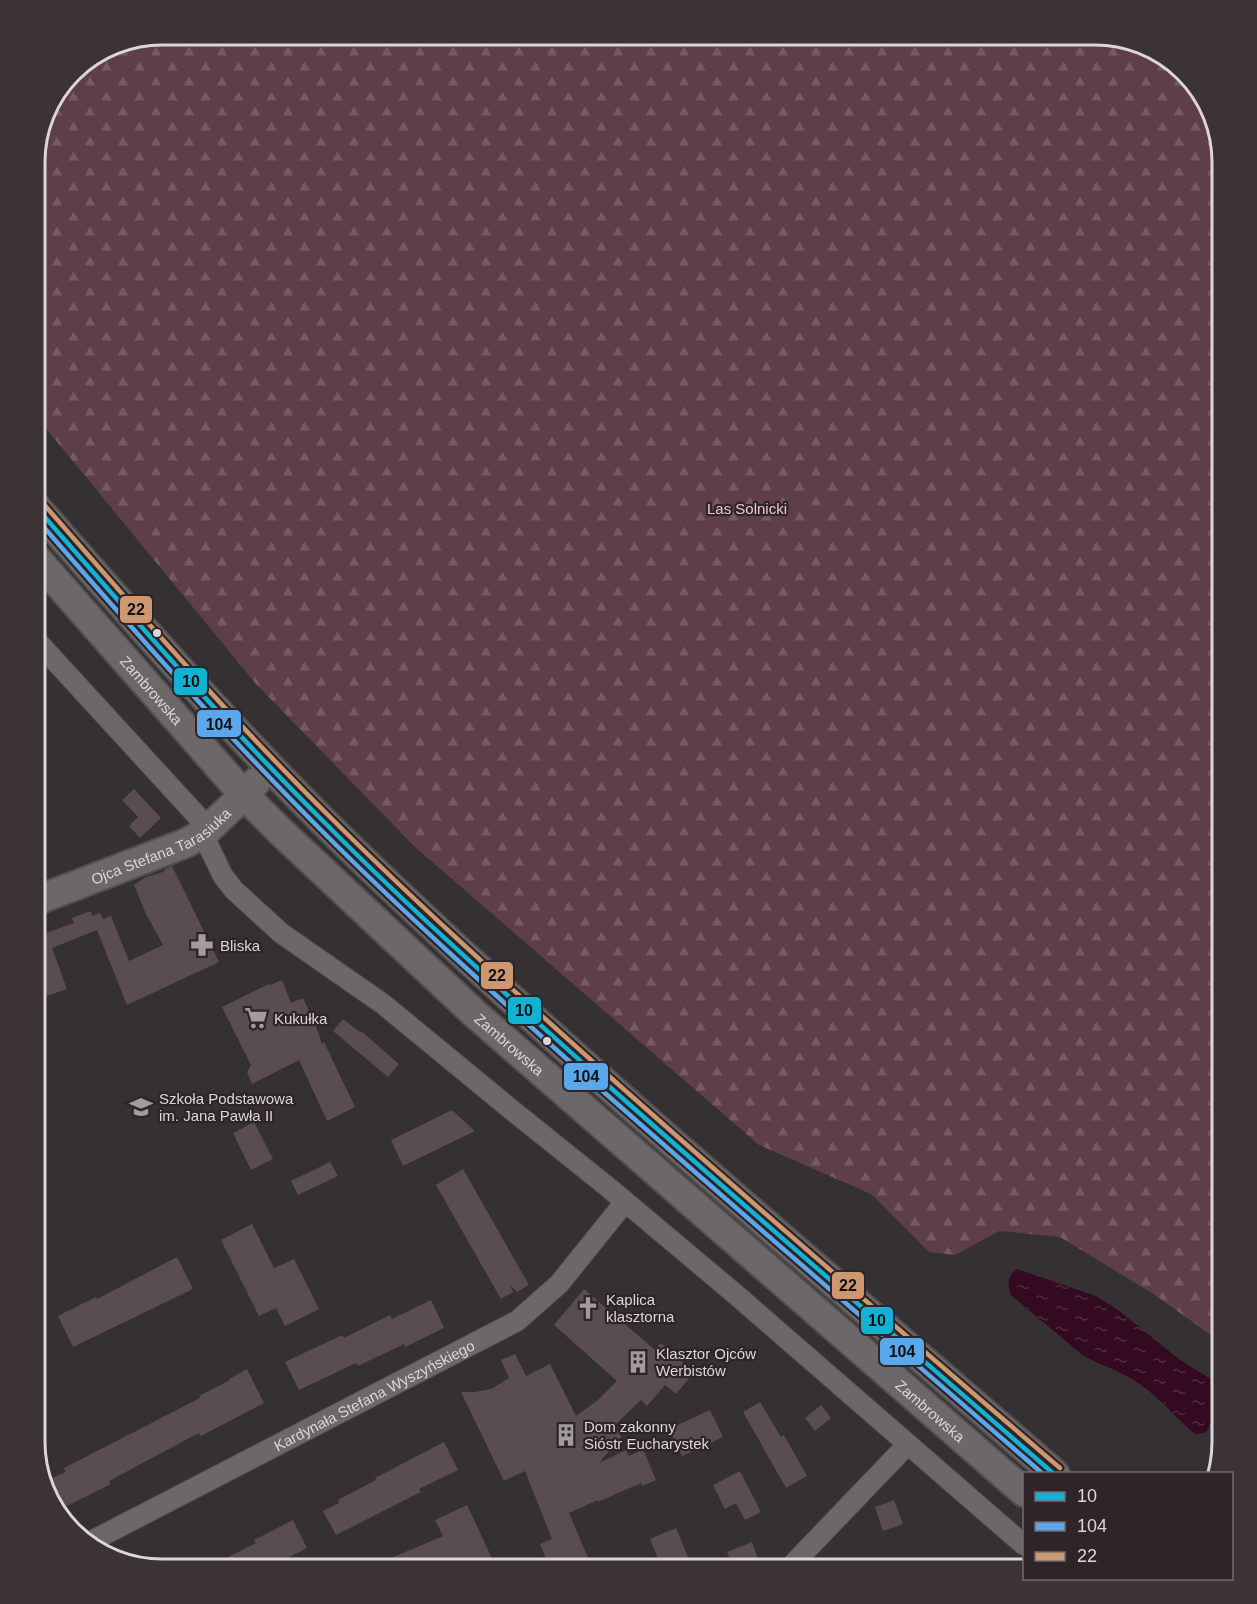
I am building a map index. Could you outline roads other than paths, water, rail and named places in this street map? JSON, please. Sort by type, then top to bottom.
[{"type":"main road","points":[[45,517],[152,639],[270,766],[371,868],[584,1064],[1055,1472]]},
{"type":"main road","name":"Zambrowska","points":[[45,568],[244,795],[280,831],[474,1013],[1023,1491]]},
{"type":"main road","name":"Ojca Stefana Tarasiuka","points":[[45,897],[186,843],[204,833],[244,795],[270,766]]},
{"type":"street","points":[[45,650],[200,819],[208,845],[218,866],[234,890],[280,933],[382,1004],[625,1202],[734,1293],[1023,1544]]},
{"type":"street","name":"Kardynała Stefana Wyszyńskiego","points":[[96,1539],[517,1321],[559,1284],[625,1202]]},
{"type":"street","points":[[799,1559],[908,1443]]},
{"type":"water","points":[[1017,1269],[1096,1296],[1118,1310],[1180,1360],[1211,1379],[1212,1420],[1205,1433],[1192,1432],[1140,1384],[1081,1354],[1011,1295],[1009,1281]]},
{"type":"place","name":"Bliska","points":[[202,945]]},
{"type":"place","name":"Kukułka","points":[[256,1018]]},
{"type":"place","name":"Szkoła Podstawowa im. Jana Pawła II","points":[[141,1107]]},
{"type":"place","name":"Kaplica klasztorna","points":[[588,1308]]},
{"type":"place","name":"Klasztor Ojców Werbistów","points":[[638,1362]]},
{"type":"place","name":"Dom zakonny Sióstr Eucharystek","points":[[566,1435]]},
{"type":"park label","name":"Las Solnicki","points":[[747,508]]}]
